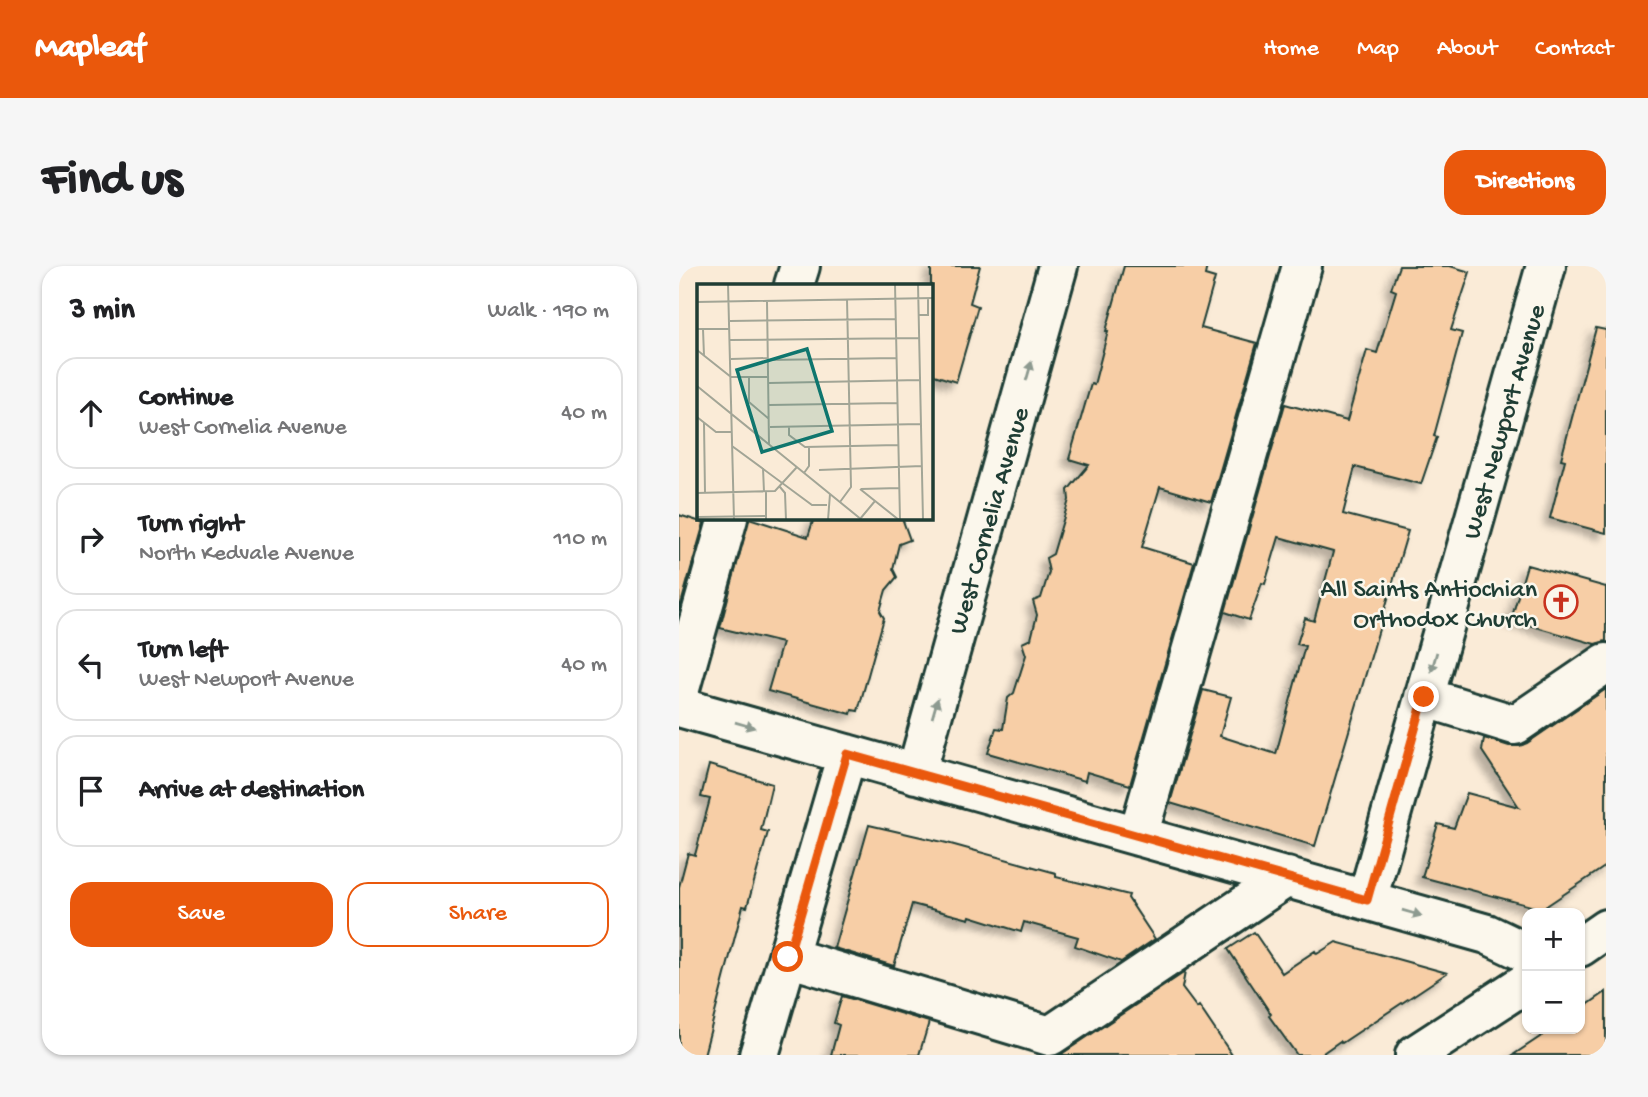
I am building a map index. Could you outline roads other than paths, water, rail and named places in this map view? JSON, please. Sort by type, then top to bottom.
[{"type":"street","points":[[794,284],[800,266]]},
{"type":"street","name":"West Cornelia Avenue","points":[[916,774],[1058,266]]},
{"type":"street","points":[[1138,836],[1302,266]]},
{"type":"street","name":"West Newport Avenue","points":[[1367,900],[1546,266]]},
{"type":"street","points":[[679,692],[727,520]]},
{"type":"street","points":[[1424,697],[1515,725],[1606,663]]},
{"type":"street","points":[[679,707],[1487,934],[1522,951]]},
{"type":"street","points":[[759,1055],[847,754]]},
{"type":"street","points":[[788,957],[1050,1036],[1287,877]]},
{"type":"street","points":[[1585,944],[1606,929]]},
{"type":"street","points":[[1415,1055],[1522,985]]},
{"type":"place","name":"All Saints Antiochian Orthodox Church","points":[[1561,602]]}]
